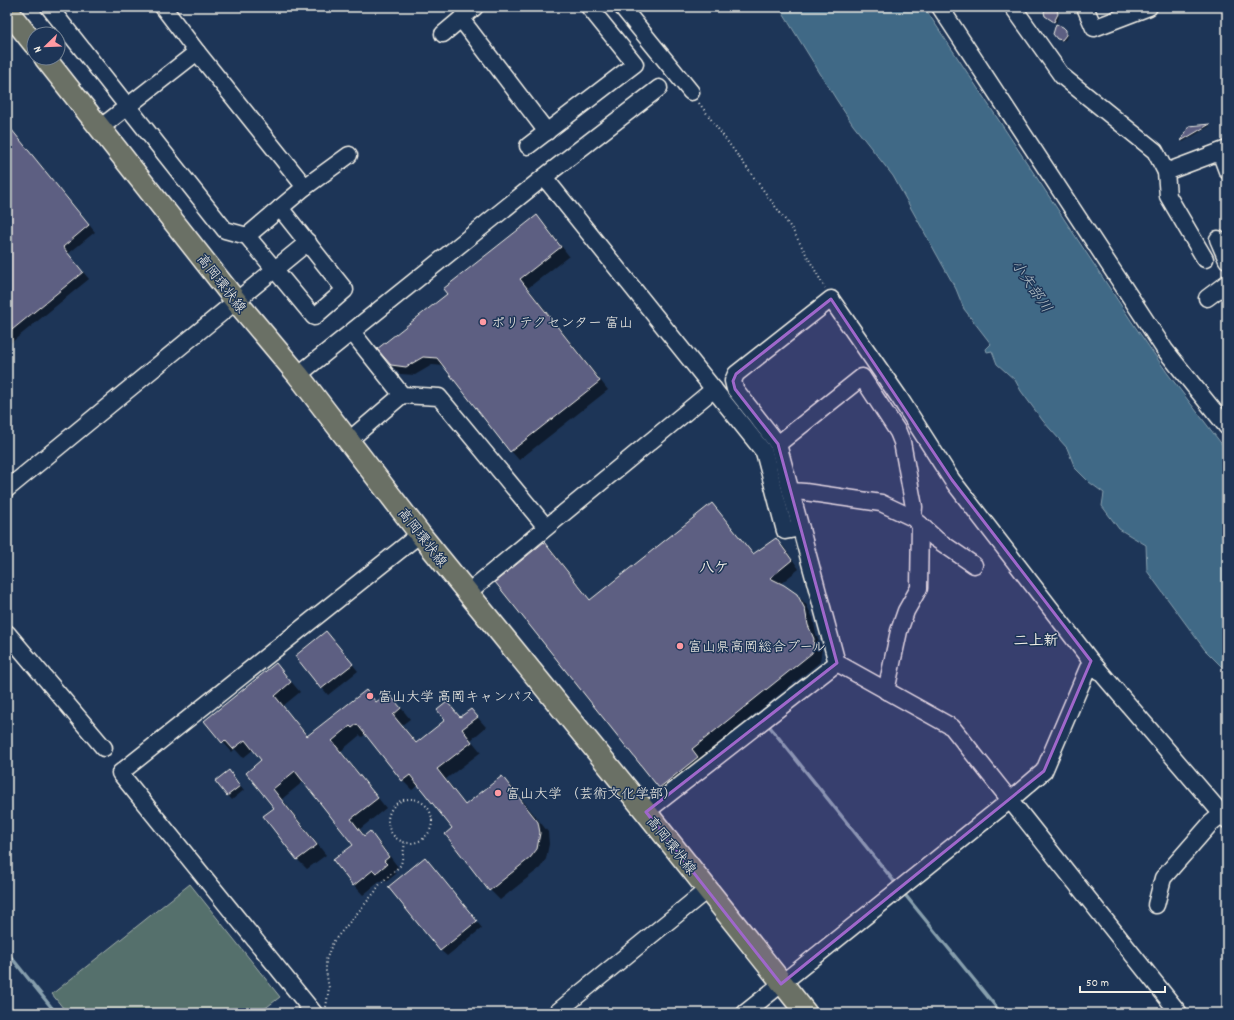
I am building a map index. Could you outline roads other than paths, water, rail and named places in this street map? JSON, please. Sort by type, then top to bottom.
[{"type":"main road","points":[[7,10],[26,34]]},
{"type":"main road","name":"高岡環状線","points":[[51,66],[236,301],[298,375],[420,534],[646,812],[708,889],[781,984],[806,1013]]},
{"type":"street","points":[[49,7],[225,230],[247,236],[314,317],[345,290],[280,208]]},
{"type":"street","points":[[163,7],[304,187]]},
{"type":"street","points":[[443,34],[475,7]]},
{"type":"street","points":[[528,146],[635,64],[589,7]]},
{"type":"street","points":[[622,7],[691,92]]},
{"type":"street","points":[[940,7],[1165,350],[1227,428]]},
{"type":"street","points":[[1013,7],[1062,76],[1155,151],[1166,172],[1168,196],[1205,259]]},
{"type":"street","points":[[1085,7],[1094,28],[1149,7]]},
{"type":"street","points":[[461,19],[547,132]]},
{"type":"street","points":[[100,128],[197,52]]},
{"type":"street","points":[[298,375],[659,88]]},
{"type":"street","points":[[1166,172],[1223,150],[1227,171]]},
{"type":"street","points":[[247,236],[304,187],[349,155]]},
{"type":"street","points":[[544,178],[764,452],[785,531],[801,528]]},
{"type":"street","points":[[1218,239],[1227,260]]},
{"type":"street","points":[[7,489],[308,242]]},
{"type":"street","points":[[1206,298],[1227,283]]},
{"type":"street","points":[[1156,905],[1163,878],[1211,823],[1224,817],[1091,661],[952,480],[899,397],[831,299],[736,374],[733,381],[735,389],[778,444],[837,663],[952,727],[1009,801],[1179,1013]]},
{"type":"street","points":[[352,332],[402,395]]},
{"type":"street","points":[[778,444],[862,377],[898,432],[902,442],[916,521],[919,588],[906,611],[899,631],[886,691]]},
{"type":"street","points":[[467,592],[714,389]]},
{"type":"street","points":[[348,441],[402,395],[439,396],[546,527]]},
{"type":"street","points":[[791,492],[805,492],[881,503],[916,521],[936,539],[974,565]]},
{"type":"street","points":[[320,1011],[120,773],[420,534]]},
{"type":"street","points":[[7,633],[104,748]]},
{"type":"street","points":[[745,1013],[1009,801],[1044,771],[1091,661]]},
{"type":"street","points":[[646,812],[837,663]]},
{"type":"street","points":[[556,1013],[708,889]]},
{"type":"water","name":"小矢部川","points":[[779,7],[924,7],[1134,325],[1168,374],[1227,451],[1227,672],[1205,650],[1147,571],[1146,545],[1119,529],[1102,506],[1104,493],[1089,482],[1075,468],[1067,448],[1043,421],[1021,391],[1015,380],[997,364],[992,351],[987,352],[986,349],[991,344],[964,309],[956,289],[893,176],[853,125]]},
{"type":"waterway","points":[[770,727],[897,885]]},
{"type":"waterway","points":[[902,891],[1001,1013]]},
{"type":"waterway","points":[[7,952],[56,1013]]},
{"type":"place","name":"ポリテクセンター 富山","points":[[483,322]]},
{"type":"place","name":"富山県高岡総合プール","points":[[680,646]]},
{"type":"place","name":"富山大学 高岡キャンパス","points":[[370,696]]},
{"type":"place","name":"富山大学 （芸術文化学部）","points":[[498,793]]},
{"type":"district","name":"八ケ","points":[[714,567]]},
{"type":"district","name":"二上新","points":[[1036,640]]}]
